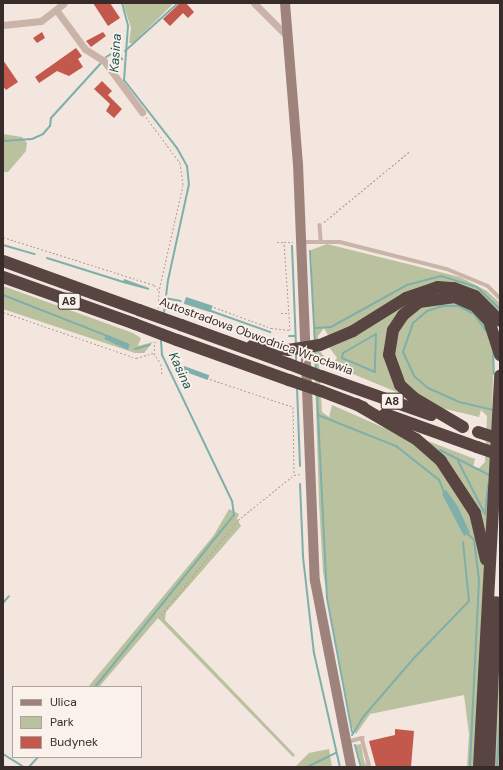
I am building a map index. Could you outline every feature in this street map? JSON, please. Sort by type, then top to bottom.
[{"type":"highway","name":"Autostradowa Obwodnica Wrocławia","points":[[3,261],[500,439]]},
{"type":"highway","name":"A8","points":[[3,277],[500,455]]},
{"type":"highway","points":[[232,343],[288,350],[320,345],[353,331],[406,298],[438,288],[454,288],[475,296],[500,321]]},
{"type":"highway","points":[[464,427],[414,398],[400,385],[389,355],[393,330],[403,315],[419,302],[434,297],[455,298],[475,306],[489,321],[500,354]]},
{"type":"highway","points":[[479,767],[500,376]]},
{"type":"highway","points":[[356,404],[428,449],[461,487],[475,513],[484,545],[488,613]]},
{"type":"highway","points":[[489,767],[500,533]]},
{"type":"highway","points":[[495,642],[500,600]]},
{"type":"main road","points":[[285,3],[302,242],[315,580],[345,743],[351,767]]},
{"type":"street","points":[[3,25],[36,23],[57,11],[64,3]]},
{"type":"street","points":[[254,3],[287,36]]},
{"type":"street","points":[[57,11],[85,49],[104,61],[142,112]]},
{"type":"lane","points":[[320,226],[321,241]]},
{"type":"lane","points":[[302,242],[340,242],[447,269],[488,286],[500,298]]},
{"type":"lane","points":[[345,743],[362,738],[370,767]]},
{"type":"path","points":[[142,112],[180,163],[183,186],[159,291],[157,314]]},
{"type":"path","points":[[320,226],[410,151]]},
{"type":"path","points":[[3,237],[140,280],[159,291]]},
{"type":"path","points":[[277,242],[302,242]]},
{"type":"path","points":[[214,308],[285,330],[290,330],[284,242]]},
{"type":"path","points":[[3,312],[136,358],[154,353]]},
{"type":"path","points":[[281,313],[289,312]]},
{"type":"path","points":[[155,337],[154,353],[161,364],[162,375]]},
{"type":"path","points":[[210,379],[293,407],[294,475]]},
{"type":"path","points":[[159,618],[242,516],[294,475],[310,473]]},
{"type":"path","points":[[3,765],[8,767]]},
{"type":"green space","points":[[123,3],[174,3],[133,43],[129,43],[131,28]]},
{"type":"green space","points":[[3,134],[22,137],[27,143],[26,151],[8,172],[3,172]]},
{"type":"green space","points":[[327,244],[460,277],[487,291],[500,303],[500,312],[480,294],[453,284],[328,335],[324,328],[318,336],[320,351],[325,358],[319,365],[322,412],[329,417],[332,405],[403,436],[438,464],[470,512],[484,568],[476,767],[467,767],[469,734],[464,695],[370,714],[356,734],[352,727],[323,572],[319,502],[311,250]]},
{"type":"green space","points":[[3,286],[133,333],[141,338],[138,346],[153,342],[144,353],[135,353],[3,309]],"holes":[[[106,334],[130,344],[128,349],[104,339]]]},
{"type":"green space","points":[[438,291],[453,291],[479,301],[496,320],[500,336],[494,322],[477,304],[452,294],[431,295],[405,308],[386,340],[388,369],[404,395],[331,365],[337,358],[329,347],[409,301]]},
{"type":"green space","points":[[449,301],[466,306],[481,318],[494,346],[488,548],[484,535],[420,438],[475,459],[473,467],[479,468],[485,462],[487,416],[481,410],[479,417],[437,407],[409,389],[393,357],[399,327],[421,306]]},
{"type":"green space","points":[[229,509],[239,514],[237,519],[241,526],[166,612],[165,620],[295,755],[293,757],[158,618],[100,686],[89,686],[214,535]]},
{"type":"green space","points":[[500,657],[500,767],[493,767]]},
{"type":"green space","points":[[361,744],[364,761],[368,767],[362,767],[356,745]]},
{"type":"green space","points":[[329,749],[332,767],[295,767],[309,753]]},
{"type":"water","points":[[124,279],[149,288],[149,290],[123,283]]},
{"type":"water","points":[[186,297],[213,306],[210,312],[184,304]]},
{"type":"water","points":[[106,334],[130,344],[128,350],[104,339]]},
{"type":"water","points":[[184,366],[209,375],[208,380],[182,371]]},
{"type":"water","points":[[446,490],[458,507],[470,533],[464,536],[442,494]]},
{"type":"building","points":[[93,3],[110,3],[120,18],[108,26]]},
{"type":"building","points":[[180,3],[186,3],[194,12],[188,18],[183,13],[170,26],[163,19]]},
{"type":"building","points":[[42,32],[45,38],[37,43],[33,38]]},
{"type":"building","points":[[103,32],[106,36],[91,47],[86,41]]},
{"type":"building","points":[[76,48],[82,56],[78,59],[83,67],[69,76],[57,71],[39,83],[35,77]]},
{"type":"building","points":[[3,60],[18,82],[6,90],[3,86]]},
{"type":"building","points":[[102,81],[112,91],[108,95],[122,109],[114,118],[106,111],[110,104],[94,89]]},
{"type":"building","points":[[395,729],[414,731],[411,767],[376,767],[369,741],[395,735]]},
{"type":"waterway","name":"Kasina","points":[[122,3],[128,26],[124,80],[177,148],[187,166],[189,184],[168,280],[164,315]]},
{"type":"waterway","points":[[125,51],[178,3]]},
{"type":"waterway","points":[[106,57],[113,53],[122,59]]},
{"type":"waterway","points":[[3,141],[32,139],[43,134],[50,126],[51,118],[101,63]]},
{"type":"waterway","points":[[3,245],[35,254]]},
{"type":"waterway","points":[[292,246],[296,345]]},
{"type":"waterway","points":[[310,251],[315,342]]},
{"type":"waterway","points":[[47,258],[123,282]]},
{"type":"waterway","points":[[315,328],[331,327],[407,285],[441,276],[477,287],[500,309]]},
{"type":"waterway","points":[[3,295],[105,335]]},
{"type":"waterway","points":[[165,298],[181,301]]},
{"type":"waterway","points":[[486,331],[474,314],[459,306],[443,306],[427,311],[413,323],[403,352],[414,376],[428,388],[459,402],[493,410]]},
{"type":"waterway","points":[[211,311],[270,332]]},
{"type":"waterway","points":[[376,334],[375,372],[342,358],[343,353],[376,334]]},
{"type":"waterway","points":[[289,336],[295,336]]},
{"type":"waterway","name":"Kasina","points":[[96,686],[234,515],[232,501],[162,355],[161,339]]},
{"type":"waterway","points":[[135,349],[149,345]]},
{"type":"waterway","points":[[315,350],[316,370]]},
{"type":"waterway","points":[[493,350],[494,374]]},
{"type":"waterway","points":[[296,353],[296,363]]},
{"type":"waterway","points":[[297,387],[300,466]]},
{"type":"waterway","points":[[317,394],[327,598],[352,732]]},
{"type":"waterway","points":[[318,415],[396,446],[439,480],[444,492]]},
{"type":"waterway","points":[[440,450],[489,475]]},
{"type":"waterway","points":[[458,461],[485,514],[488,484]]},
{"type":"waterway","points":[[300,484],[303,557],[314,653],[340,767]]},
{"type":"waterway","points":[[468,534],[474,540],[479,580],[470,767]]},
{"type":"waterway","points":[[352,735],[364,716],[414,658],[469,601],[463,542]]},
{"type":"waterway","points":[[3,603],[9,596]]},
{"type":"waterway","points":[[497,767],[500,719]]},
{"type":"waterway","points":[[355,745],[361,767]]},
{"type":"waterway","points":[[307,767],[336,753]]},
{"type":"waterway","points":[[3,754],[24,767]]},
{"type":"waterway","name":"Kasina","points":[[29,767],[37,758]]}]
